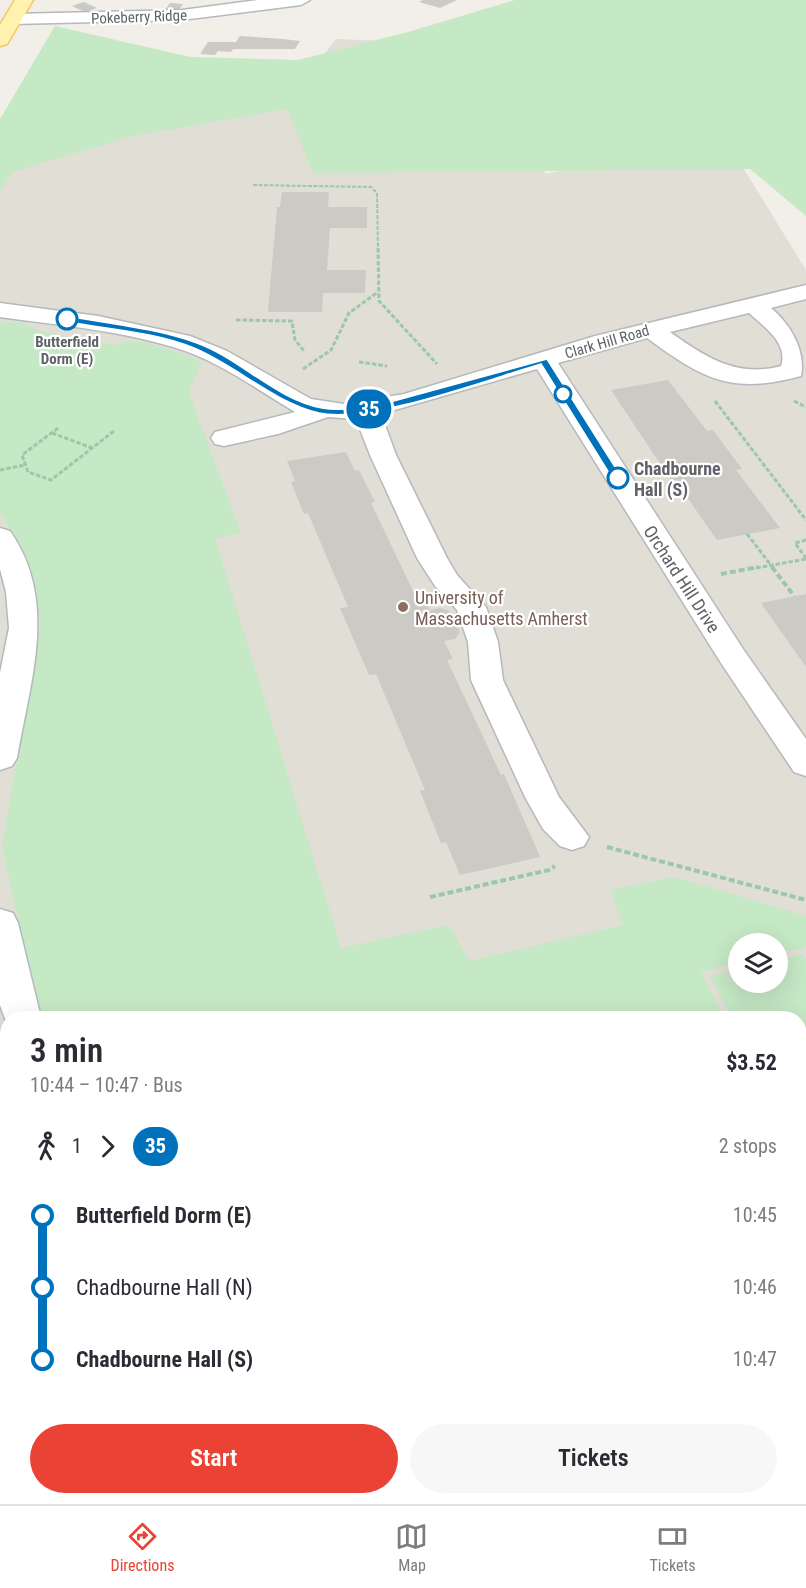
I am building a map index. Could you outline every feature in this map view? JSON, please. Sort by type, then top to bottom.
[{"type":"main road","points":[[0,40],[24,0]]},
{"type":"street","points":[[43,19],[60,0]]},
{"type":"street","name":"Pokeberry Ridge","points":[[13,19],[182,15],[301,0]]},
{"type":"street","name":"Clark Hill Road","points":[[0,310],[98,323],[181,341],[218,356],[304,406],[322,411],[366,410],[650,329],[754,305],[801,299]]},
{"type":"street","points":[[650,329],[711,371],[728,377],[759,380],[792,371],[797,363],[798,354],[794,345],[754,305]]},
{"type":"street","name":"Orchard Hill Drive","points":[[544,361],[732,656],[806,764]]},
{"type":"street","points":[[366,410],[382,455],[432,558],[446,580],[471,608],[483,642],[487,680],[542,797],[555,820],[572,837]]},
{"type":"street","points":[[224,438],[278,426],[322,411]]},
{"type":"street","points":[[0,537],[17,569],[24,613],[24,628],[0,758]]},
{"type":"street","points":[[0,923],[20,1011]]},
{"type":"path","points":[[253,185],[371,187],[376,193],[379,301],[439,367]]},
{"type":"path","points":[[268,387],[312,364],[331,350],[349,313],[378,292]]},
{"type":"path","points":[[236,320],[292,321],[295,340],[303,351]]},
{"type":"path","points":[[359,362],[387,366]]},
{"type":"path","points":[[711,395],[806,520]]},
{"type":"path","points":[[58,428],[22,454],[28,472],[51,480],[114,431]]},
{"type":"path","points":[[52,433],[93,448]]},
{"type":"path","points":[[0,470],[25,465]]},
{"type":"path","points":[[747,534],[794,596]]},
{"type":"path","points":[[719,575],[806,558],[795,543],[806,540]]},
{"type":"path","points":[[430,897],[549,870],[560,863],[572,837],[806,900]]},
{"type":"shaded area","name":"University of Massachusetts Amherst","points":[[336,39],[514,46],[545,174],[723,135],[806,270],[806,1011],[0,1011],[0,118],[307,76]]},
{"type":"green space","points":[[515,0],[806,0],[806,216],[750,169],[313,173],[287,109],[133,136],[12,172],[0,192],[0,119],[55,26],[190,57],[298,60],[408,32]]},
{"type":"green space","points":[[21,322],[39,331],[115,345],[130,341],[148,343],[193,357],[201,364],[190,388],[190,396],[241,533],[215,538],[341,948],[449,925],[469,961],[623,925],[610,890],[675,877],[806,916],[806,948],[788,951],[788,933],[728,933],[728,965],[701,972],[721,1011],[38,1011],[2,846],[41,623],[23,552],[0,512],[0,324]]},
{"type":"green space","points":[[802,954],[806,960],[806,1011],[728,1011],[710,976],[728,972],[728,993],[788,993],[788,957]]},
{"type":"building","points":[[457,0],[440,8],[419,2]]},
{"type":"building","points":[[84,2],[97,8],[85,12],[72,6]]},
{"type":"building","points":[[170,3],[183,4],[178,11],[165,10]]},
{"type":"building","points":[[240,36],[300,41],[295,49],[233,49],[231,52],[218,51],[215,55],[200,54],[208,42],[236,42]]},
{"type":"building","points":[[282,192],[329,192],[328,207],[367,207],[367,228],[330,228],[327,270],[366,270],[365,293],[323,293],[322,312],[268,312],[277,207],[280,207]]},
{"type":"building","points":[[668,380],[707,431],[713,430],[742,469],[736,470],[780,528],[717,540],[675,480],[671,480],[611,390]]},
{"type":"building","points":[[346,452],[355,471],[359,470],[375,502],[371,503],[415,595],[422,594],[430,610],[440,608],[451,612],[460,632],[455,639],[444,641],[453,659],[447,660],[501,775],[504,774],[540,857],[460,875],[446,842],[441,843],[420,791],[425,790],[376,674],[369,675],[340,608],[348,607],[308,513],[304,514],[291,482],[295,481],[287,461]]},
{"type":"building","points":[[806,594],[806,667],[761,603]]},
{"type":"bus line","name":"35","points":[[67,319],[133,329],[195,345],[218,356],[286,398],[322,411],[366,410],[544,361],[552,378],[618,478]]},
{"type":"place","name":"Butterfield Dorm (E)","points":[[67,319]]},
{"type":"place","name":"Chadbourne Hall (S)","points":[[618,478]]},
{"type":"place","name":"University of Massachusetts Amherst","points":[[403,607]]}]
